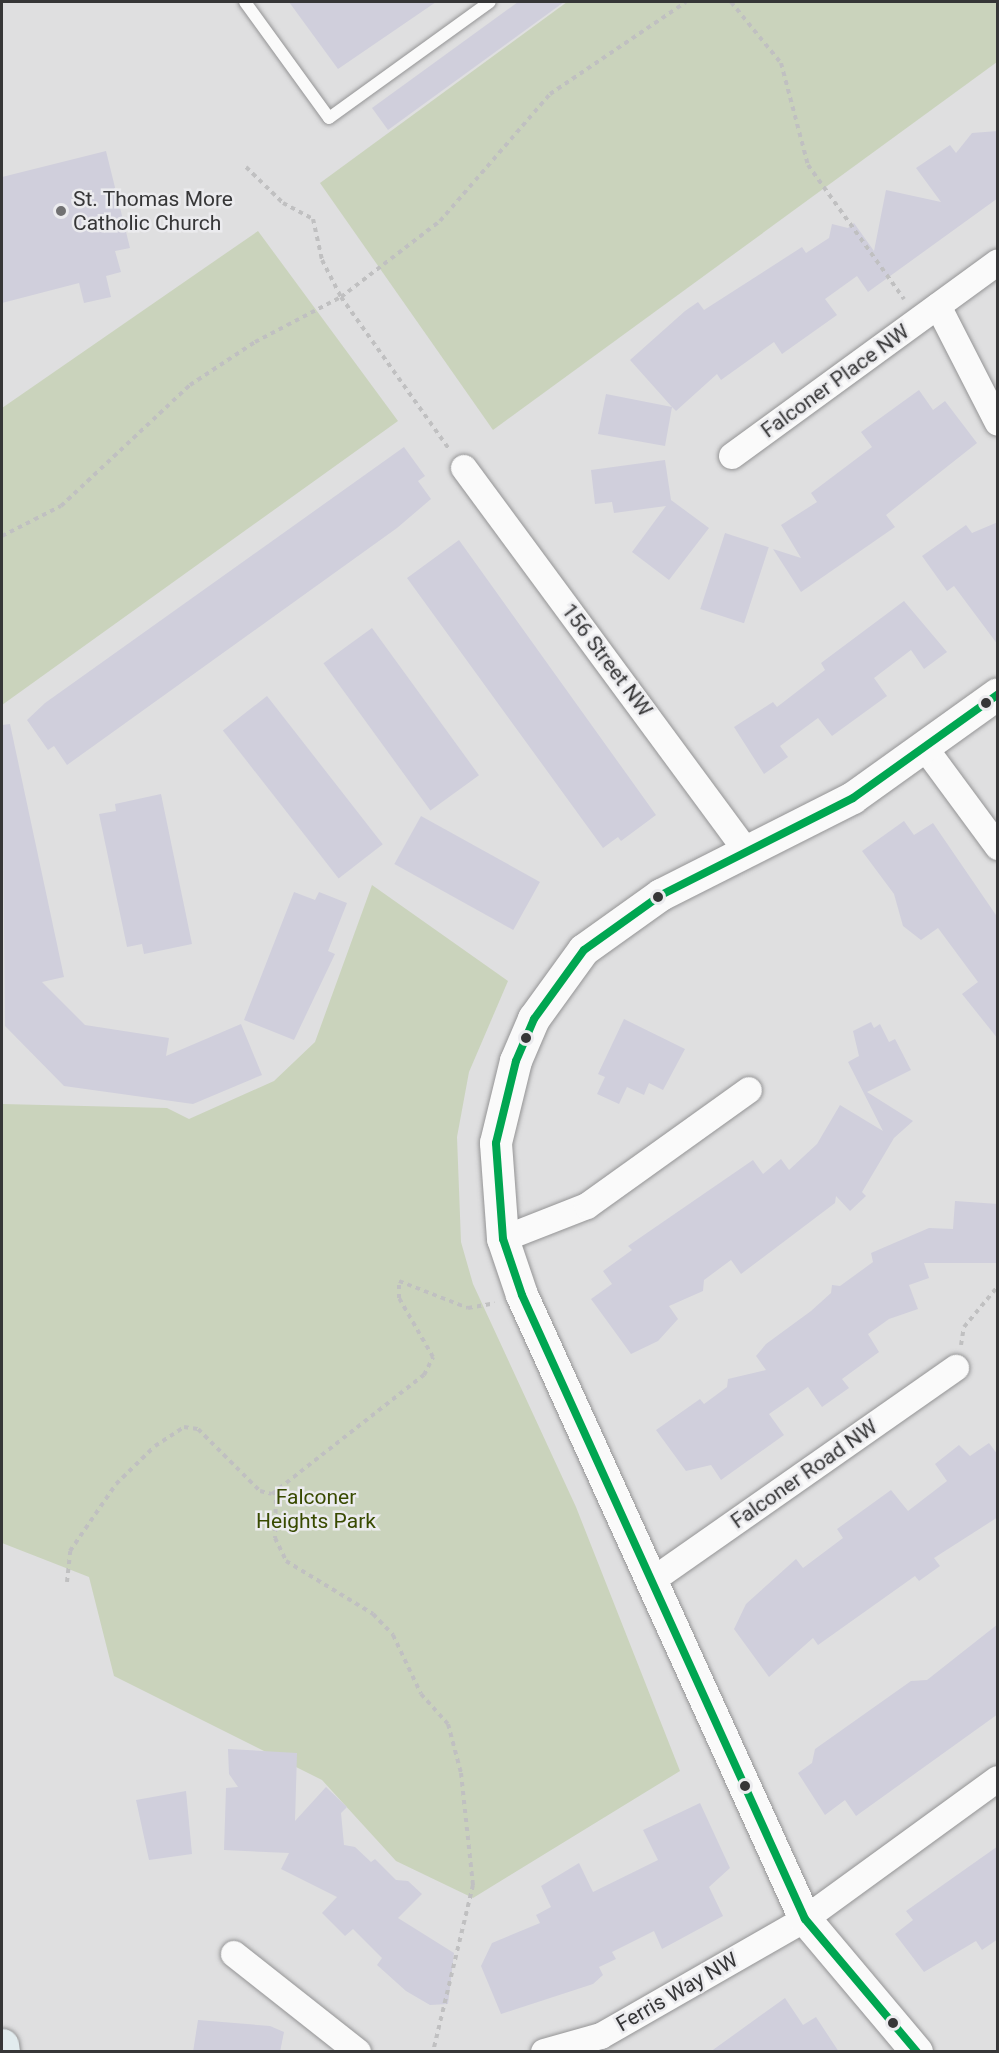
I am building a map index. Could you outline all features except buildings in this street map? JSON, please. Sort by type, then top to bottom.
[{"type":"main road","points":[[2,2045],[3,2052]]},
{"type":"street","name":"Falconer Place NW","points":[[732,456],[998,262]]},
{"type":"street","points":[[928,313],[998,423]]},
{"type":"street","name":"156 Street NW","points":[[464,468],[748,853]]},
{"type":"street","points":[[917,2052],[805,1919],[522,1295],[503,1239],[496,1143],[503,1103],[525,1040],[559,978],[634,911],[815,822],[998,694]]},
{"type":"street","points":[[925,747],[998,847]]},
{"type":"street","points":[[503,1239],[587,1206],[749,1090]]},
{"type":"street","name":"Falconer Road NW","points":[[652,1580],[956,1368]]},
{"type":"street","points":[[805,1919],[998,1779]]},
{"type":"street","name":"Ferris Way NW","points":[[544,2052],[601,2036],[805,1919]]},
{"type":"street","points":[[234,1954],[358,2052]]},
{"type":"lane","points":[[245,2],[329,118],[490,2]]},
{"type":"path","points":[[2,536],[61,506],[190,385],[255,342],[341,297],[440,221],[550,94],[686,2]]},
{"type":"path","points":[[731,2],[781,63],[808,165],[928,313]]},
{"type":"path","points":[[246,167],[284,203],[313,219],[322,260],[341,297],[464,468]]},
{"type":"path","points":[[67,1582],[70,1551],[116,1484],[155,1446],[184,1427],[198,1429],[216,1442],[260,1491],[276,1491],[424,1375],[433,1357],[399,1298],[399,1281],[468,1308],[522,1295]]},
{"type":"path","points":[[956,1368],[964,1327],[998,1286]]},
{"type":"path","points":[[276,1491],[275,1538],[286,1562],[373,1614],[393,1635],[421,1694],[448,1724],[460,1773],[473,1884],[433,2052]]},
{"type":"green space","points":[[567,2],[997,2],[997,62],[493,430],[320,183]]},
{"type":"green space","points":[[258,231],[398,421],[2,705],[2,408]]},
{"type":"green space","name":"Falconer Heights Park","points":[[372,885],[508,981],[469,1072],[457,1137],[461,1242],[473,1284],[576,1507],[680,1771],[473,1898],[396,1861],[322,1780],[114,1676],[89,1577],[2,1543],[2,1104],[167,1108],[189,1119],[274,1081],[315,1042]]},
{"type":"transit line","points":[[917,2052],[805,1919],[522,1295],[503,1239],[496,1143],[516,1061],[534,1019],[584,950],[661,895],[853,798],[998,694]]},
{"type":"place","name":"St. Thomas More Catholic Church","points":[[61,211]]}]
